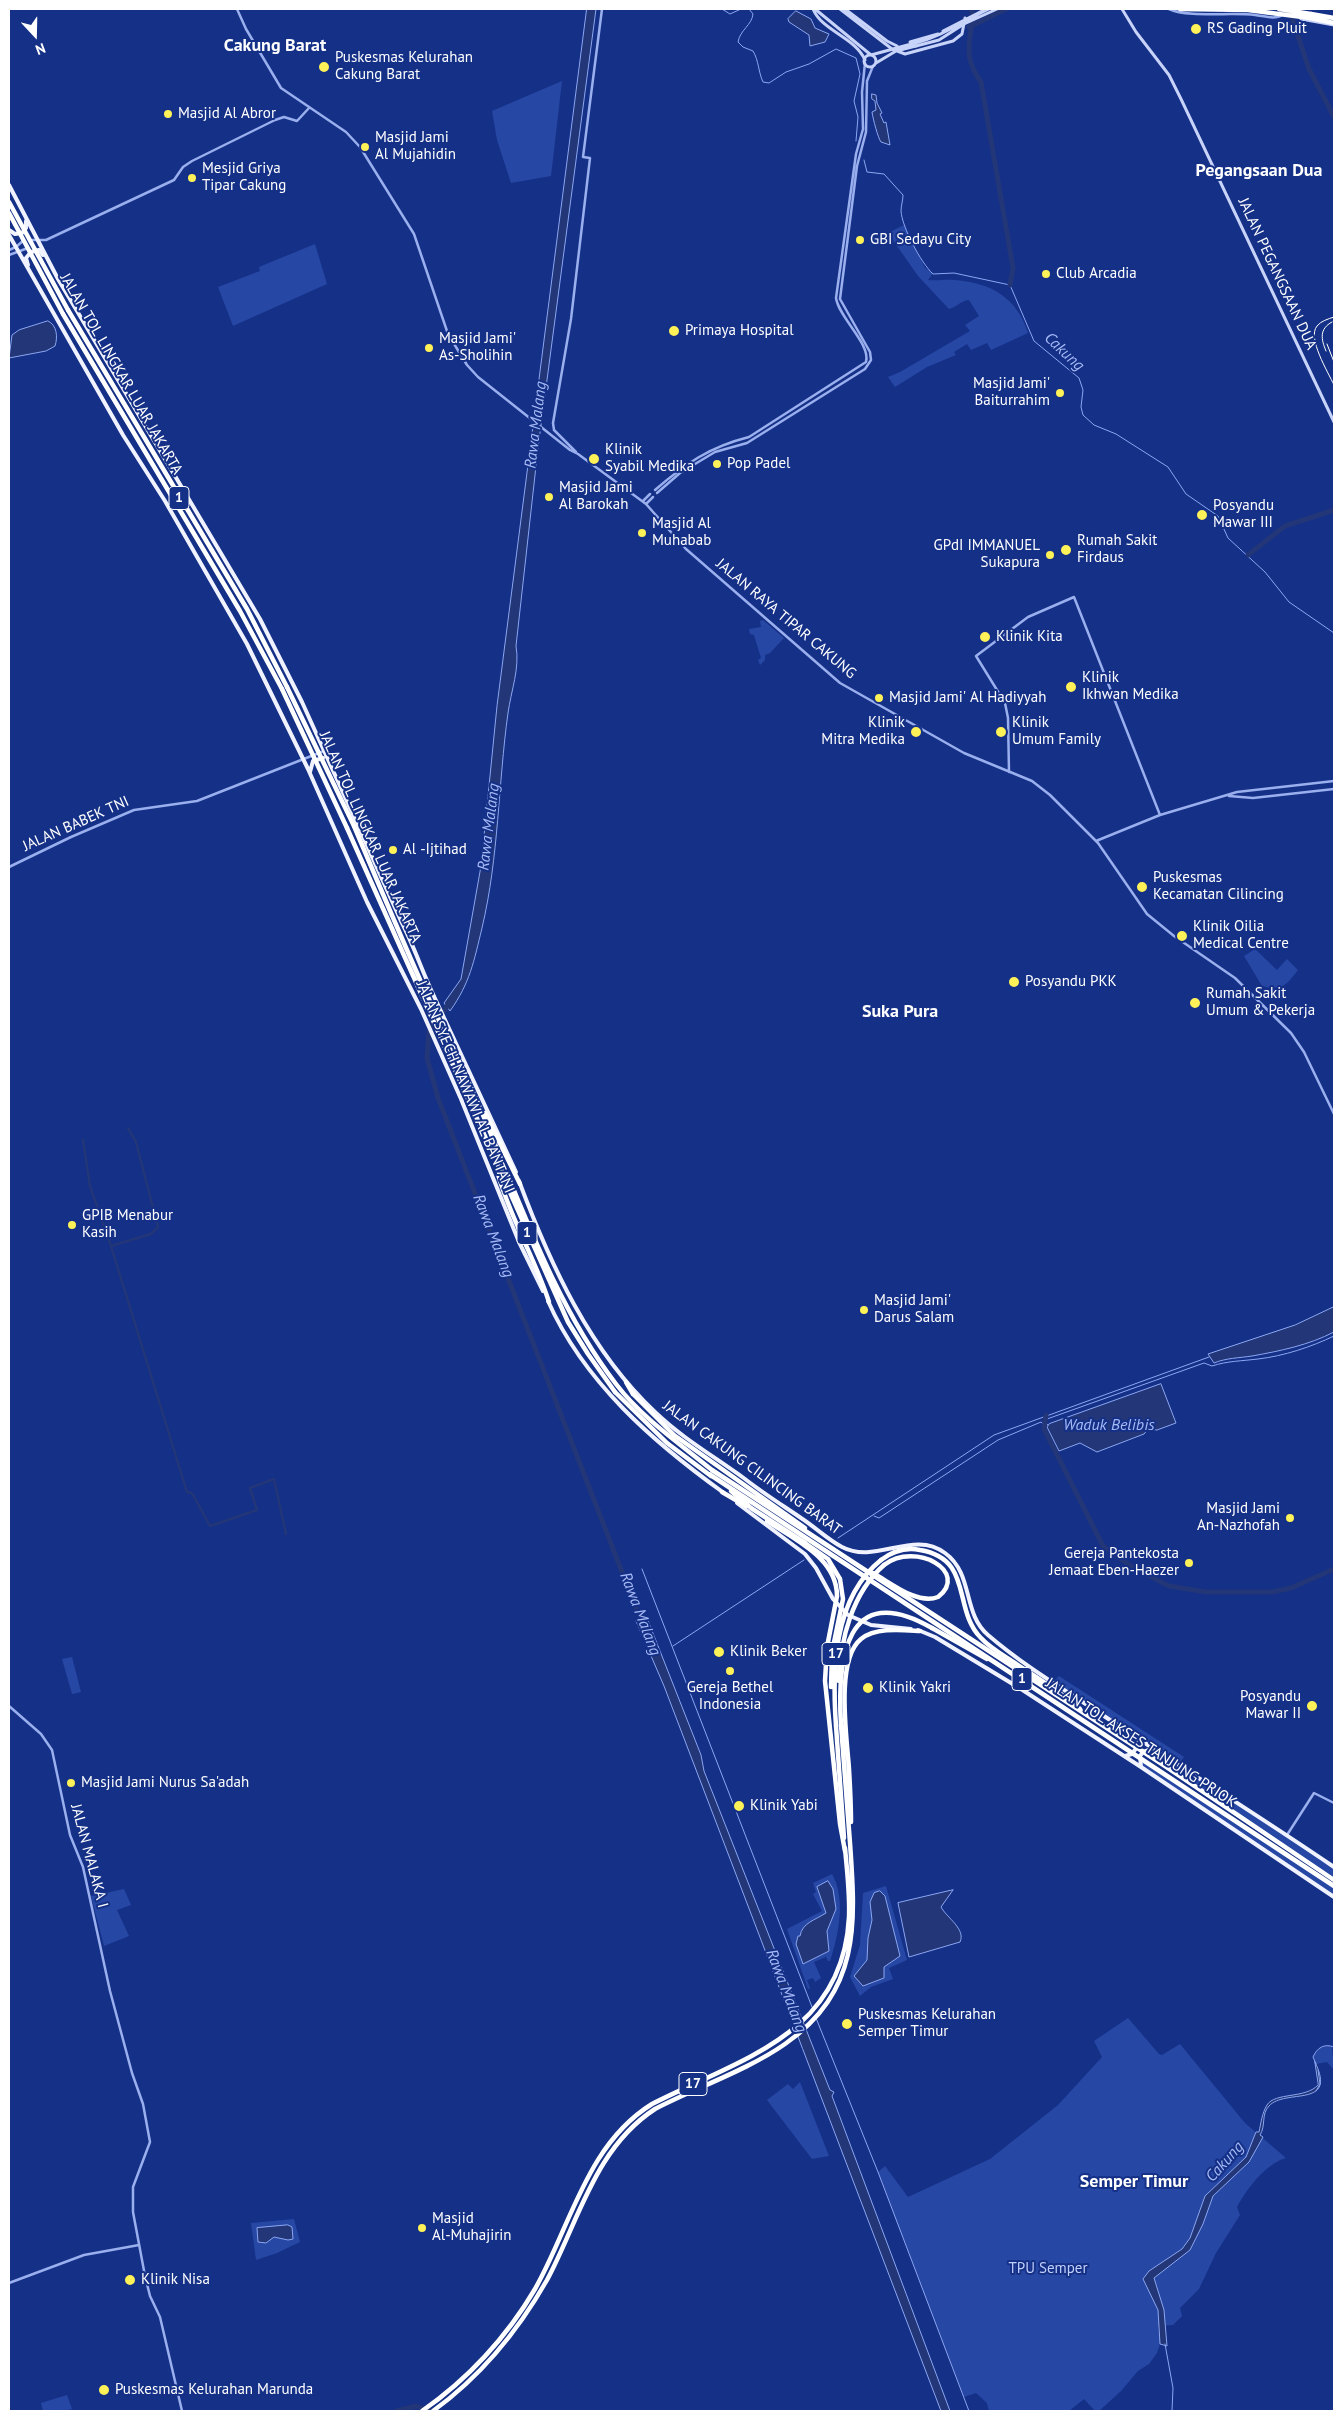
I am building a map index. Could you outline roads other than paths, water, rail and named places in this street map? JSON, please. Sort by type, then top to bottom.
[{"type":"highway","points":[[1179,9],[1262,11],[1334,24]]},
{"type":"highway","points":[[1281,11],[1334,18]]},
{"type":"highway","points":[[9,185],[49,262]]},
{"type":"highway","name":"JALAN TOL LINGKAR LUAR JAKARTA","points":[[9,202],[66,312],[247,609],[287,686],[354,826],[494,1160],[568,1322],[615,1392],[649,1426],[710,1472]]},
{"type":"highway","name":"JALAN TOL LINGKAR LUAR JAKARTA","points":[[9,213],[240,611],[282,689],[428,1004],[480,1109],[573,1320],[592,1352],[618,1387],[648,1417],[710,1472]]},
{"type":"highway","points":[[9,230],[17,234],[24,231],[26,226],[25,216]]},
{"type":"highway","name":"JALAN SYECH NAWAWI AL BANTANI","points":[[9,235],[123,435],[165,500],[230,613],[310,774],[367,902],[464,1062],[511,1160],[519,1182]]},
{"type":"highway","points":[[30,272],[26,258],[31,252],[39,250],[49,262]]},
{"type":"highway","name":"JALAN SYECH NAWAWI AL BANTANI","points":[[49,262],[253,607],[324,751],[401,921],[414,945],[428,1004],[448,1069],[505,1208],[568,1340],[624,1411],[670,1453],[805,1554],[816,1568],[833,1599],[848,1614],[871,1625],[920,1631]]},
{"type":"highway","points":[[310,774],[311,764],[317,759],[324,758],[330,765]]},
{"type":"highway","points":[[480,1109],[484,1113],[519,1182]]},
{"type":"highway","points":[[494,1160],[504,1197],[544,1286],[549,1302]]},
{"type":"highway","name":"JALAN CAKUNG CILINCING BARAT","points":[[519,1182],[580,1315],[626,1382],[668,1423],[847,1549],[871,1552],[913,1544],[929,1546],[944,1552],[954,1560],[963,1573],[973,1613],[986,1633],[1026,1664],[1152,1749],[1334,1867]]},
{"type":"highway","points":[[626,1382],[633,1394],[674,1435],[785,1512],[824,1543]]},
{"type":"highway","points":[[702,1477],[712,1470],[716,1458]]},
{"type":"highway","points":[[733,1470],[720,1477],[717,1483],[720,1490],[732,1496],[822,1559],[832,1572],[837,1586],[837,1602],[827,1647],[824,1681],[840,1824],[848,1851]]},
{"type":"highway","points":[[710,1472],[751,1508],[824,1556],[838,1575],[843,1600],[830,1668],[838,1726]]},
{"type":"highway","name":"JALAN TOL AKSES TANJUNG PRIOK","points":[[710,1472],[824,1543],[1334,1880]]},
{"type":"highway","name":"JALAN TOL AKSES TANJUNG PRIOK","points":[[710,1472],[1334,1886]]},
{"type":"highway","name":"17","points":[[433,2411],[473,2378],[532,2306],[548,2278],[604,2161],[630,2127],[655,2109],[784,2045],[822,2009],[841,1977],[851,1942],[854,1908],[833,1681],[835,1659],[843,1624],[859,1586],[874,1565],[895,1552],[916,1549],[938,1556],[956,1574],[968,1617],[980,1638],[1056,1690],[1093,1720]]},
{"type":"highway","name":"17","points":[[838,1726],[838,1688],[842,1645],[850,1618],[872,1577],[876,1573],[884,1565],[905,1556],[919,1556],[933,1561],[943,1570],[947,1579],[946,1588],[941,1595],[934,1599],[925,1599],[905,1591],[882,1578],[874,1573],[848,1559]]},
{"type":"highway","points":[[838,1726],[847,1644],[858,1626],[878,1614],[893,1612],[912,1617],[1002,1666]]},
{"type":"highway","points":[[848,1851],[851,1797],[845,1693],[852,1650],[865,1636],[885,1631],[920,1631],[974,1659],[1142,1767],[1334,1897]]},
{"type":"highway","points":[[1124,1756],[1132,1754],[1137,1747],[1135,1737]]},
{"type":"highway","points":[[1142,1767],[1140,1756],[1143,1752],[1152,1749]]},
{"type":"highway","name":"17","points":[[422,2411],[469,2374],[488,2353],[526,2303],[542,2276],[598,2157],[615,2134],[638,2112],[652,2104],[746,2059],[780,2040],[817,2006],[838,1970],[845,1941],[849,1917],[848,1851]]},
{"type":"main road","points":[[814,9],[875,58],[876,63]]},
{"type":"main road","points":[[814,9],[820,18],[857,48],[868,66],[873,66],[896,52],[915,44],[942,35],[963,20],[988,9]]},
{"type":"main road","points":[[840,9],[889,43],[901,46]]},
{"type":"main road","points":[[846,9],[896,52],[914,53],[948,44],[959,37],[965,18]]},
{"type":"main road","points":[[906,45],[938,34],[969,16],[988,9]]},
{"type":"main road","points":[[865,61],[871,55],[901,46],[940,40],[964,24],[997,9]]},
{"type":"main road","name":"JALAN PEGANGSAAN DUA","points":[[1122,9],[1136,32],[1169,75],[1215,166],[1334,422]]},
{"type":"main road","points":[[1179,9],[1294,11],[1334,18]]},
{"type":"main road","points":[[1281,11],[1288,16],[1334,24]]},
{"type":"main road","points":[[1305,20],[1308,13]]},
{"type":"main road","points":[[952,25],[957,26],[959,37]]},
{"type":"street","name":"JALAN RAYA TIPAR CAKUNG","points":[[237,9],[279,86],[346,132],[356,141],[414,234],[445,325],[456,349],[478,377],[553,437],[643,501],[686,549],[840,683],[952,746],[1038,785],[1096,841],[1147,914],[1189,947],[1235,978],[1292,1033],[1304,1052],[1334,1114]]},
{"type":"street","points":[[578,454],[557,434],[553,423],[571,319],[590,160],[590,158],[583,157],[602,9]]},
{"type":"street","points":[[1169,9],[1274,17],[1281,11]]},
{"type":"street","points":[[666,483],[715,452],[747,442],[865,369],[870,363],[871,355],[840,300],[858,153],[863,129],[862,92],[865,61]]},
{"type":"street","points":[[858,153],[866,132],[866,81],[873,66]]},
{"type":"street","points":[[47,239],[174,180],[183,168],[192,161],[275,120],[284,117],[297,121],[309,108]]},
{"type":"street","points":[[9,255],[25,240],[38,242]]},
{"type":"street","points":[[9,250],[38,242]]},
{"type":"street","points":[[656,492],[678,470],[714,448],[731,440],[749,437],[860,368],[867,358],[861,340]]},
{"type":"street","points":[[643,501],[652,496],[646,504]]},
{"type":"street","points":[[1009,772],[1008,718],[1005,703],[976,656],[1028,617],[1074,597],[1160,815]]},
{"type":"street","name":"JALAN BABEK TNI","points":[[9,867],[71,837],[134,810],[192,803],[303,761],[324,751]]},
{"type":"street","points":[[1096,841],[1160,815],[1239,791],[1334,781]]},
{"type":"street","points":[[1226,796],[1254,798],[1334,789]]},
{"type":"street","name":"JALAN MALAKA I","points":[[9,1706],[41,1734],[52,1750],[70,1835],[85,1873],[120,2028],[132,2073],[143,2104],[150,2138],[132,2194],[133,2212],[150,2296],[158,2309],[182,2411]]},
{"type":"street","points":[[1287,1835],[1314,1793],[1334,1804]]},
{"type":"street","points":[[9,2283],[87,2254],[139,2245]]},
{"type":"water","points":[[587,9],[596,9],[538,448],[516,646],[517,663],[508,713],[492,874],[488,901],[474,961],[467,981],[450,1011],[444,1003],[461,979],[481,866],[497,706]]},
{"type":"water","points":[[796,11],[811,19],[815,28],[829,34],[825,42],[810,46],[809,35],[789,22],[788,19]]},
{"type":"water","points":[[872,94],[876,95],[877,103],[882,113],[880,114],[884,123],[886,122],[890,145],[881,142],[878,137],[872,112],[876,110]]},
{"type":"water","points":[[48,321],[53,325],[56,332],[55,346],[46,351],[9,358],[12,335],[19,330]]},
{"type":"water","points":[[1334,1307],[1334,1332],[1315,1341],[1284,1350],[1214,1363],[1208,1354],[1295,1325]]},
{"type":"water","name":"Waduk Belibis","points":[[1161,1384],[1176,1423],[1157,1430],[1148,1429],[1144,1434],[1097,1452],[1080,1443],[1059,1451],[1047,1427],[1049,1424]]},
{"type":"water","points":[[647,1618],[701,1755],[704,1771],[830,2090],[834,2092],[832,2096],[950,2411],[941,2411],[664,1686],[636,1621]]},
{"type":"water","points":[[828,1881],[833,1889],[836,1909],[827,1931],[829,1951],[803,1964],[796,1944],[798,1936],[800,1936],[806,1925],[826,1913],[817,1887]]},
{"type":"water","points":[[953,1890],[941,1907],[958,1928],[961,1937],[960,1942],[909,1957],[898,1903]]},
{"type":"water","points":[[880,1891],[885,1896],[900,1956],[884,1967],[884,1978],[863,1986],[854,1976],[867,1960],[868,1938],[872,1920],[870,1902],[874,1893]]},
{"type":"water","points":[[1315,2062],[1320,2077],[1320,2086],[1315,2092],[1286,2098],[1269,2106],[1265,2113],[1260,2135],[1263,2137],[1249,2162],[1213,2196],[1203,2224],[1190,2250],[1154,2278],[1164,2310],[1167,2346],[1160,2344],[1158,2310],[1143,2279],[1149,2271],[1182,2249],[1190,2238],[1205,2196],[1246,2157],[1256,2132],[1259,2132],[1267,2105],[1277,2098],[1306,2092],[1318,2085]]},
{"type":"water","points":[[288,2225],[292,2227],[293,2239],[288,2240],[274,2237],[266,2243],[258,2242],[257,2228]]},
{"type":"waterway","name":"Cakung","points":[[722,9],[730,14],[741,9]]},
{"type":"waterway","name":"Cakung","points":[[749,9],[753,14],[752,18],[738,42],[743,47],[753,51],[763,82],[769,83],[786,72],[809,64],[836,49],[856,58],[860,74],[854,101],[858,117],[856,141]]},
{"type":"waterway","points":[[972,9],[969,54],[971,63],[981,82],[1013,268],[1010,285]]},
{"type":"waterway","points":[[969,27],[1006,9]]},
{"type":"waterway","points":[[1290,12],[1309,69],[1334,117]]},
{"type":"waterway","name":"Cakung","points":[[864,160],[867,172],[884,174],[903,195],[902,218],[908,235],[928,269],[933,274],[954,273],[1010,285],[1034,341],[1079,378],[1083,390],[1081,407],[1083,415],[1094,425],[1116,434],[1168,467],[1186,494],[1218,516],[1228,538],[1265,572],[1289,602],[1334,633]]},
{"type":"waterway","points":[[1248,555],[1285,526],[1334,510]]},
{"type":"waterway","name":"Rawa Malang","points":[[451,1001],[429,1031],[427,1058],[438,1098],[643,1626]]},
{"type":"waterway","points":[[128,1128],[136,1142],[158,1227],[151,1234],[111,1246],[187,1492],[192,1493],[210,1526],[257,1510],[250,1488],[274,1479],[286,1534]]},
{"type":"waterway","points":[[83,1140],[90,1186],[111,1246]]},
{"type":"waterway","points":[[1047,1419],[1204,1363],[1212,1366],[1278,1356],[1334,1336]]},
{"type":"waterway","points":[[838,1538],[994,1435],[1209,1357]]},
{"type":"waterway","points":[[1046,1415],[1044,1429],[1103,1546],[1132,1567],[1169,1586],[1206,1592],[1272,1592],[1291,1588],[1334,1569]]},
{"type":"waterway","points":[[874,1516],[879,1518],[998,1440],[1041,1422],[1043,1424]]},
{"type":"waterway","points":[[1045,1422],[1048,1425]]},
{"type":"waterway","points":[[673,1646],[804,1560]]},
{"type":"waterway","points":[[642,1569],[812,2007]]},
{"type":"waterway","points":[[816,2018],[878,2172],[969,2411]]},
{"type":"waterway","name":"Cakung","points":[[1316,2064],[1313,2057],[1319,2049],[1324,2046],[1334,2047]]},
{"type":"waterway","name":"Cakung","points":[[1316,2091],[1320,2084],[1318,2070]]},
{"type":"waterway","name":"Cakung","points":[[1165,2344],[1173,2388],[1172,2411]]},
{"type":"waterway","points":[[396,2411],[416,2406],[431,2411]]},
{"type":"tram line","points":[[1334,317],[1323,321],[1317,326],[1315,331],[1316,347],[1334,385]]},
{"type":"tram line","points":[[1326,351],[1322,335],[1325,328],[1332,322]]},
{"type":"tram line","points":[[1327,344],[1334,362]]},
{"type":"place","name":"RS Gading Pluit","points":[[1196,29]]},
{"type":"place","name":"Puskesmas Kelurahan Cakung Barat","points":[[324,67]]},
{"type":"place","name":"Masjid Al Abror","points":[[168,114]]},
{"type":"place","name":"Masjid Jami Al Mujahidin","points":[[365,147]]},
{"type":"place","name":"Mesjid Griya Tipar Cakung","points":[[192,178]]},
{"type":"place","name":"GBI Sedayu City","points":[[860,240]]},
{"type":"place","name":"Club Arcadia","points":[[1046,274]]},
{"type":"place","name":"Primaya Hospital","points":[[674,331]]},
{"type":"place","name":"Masjid Jami' As-Sholihin","points":[[429,348]]},
{"type":"place","name":"Masjid Jami' Baiturrahim","points":[[1060,393]]},
{"type":"place","name":"Klinik Syabil Medika","points":[[594,459]]},
{"type":"place","name":"Pop Padel","points":[[717,464]]},
{"type":"place","name":"Masjid Jami Al Barokah","points":[[549,497]]},
{"type":"place","name":"Posyandu Mawar III","points":[[1202,515]]},
{"type":"place","name":"Masjid Al Muhabab","points":[[642,533]]},
{"type":"place","name":"Rumah Sakit Firdaus","points":[[1066,550]]},
{"type":"place","name":"GPdI IMMANUEL Sukapura","points":[[1050,555]]},
{"type":"place","name":"Klinik Kita","points":[[985,637]]},
{"type":"place","name":"Klinik Ikhwan Medika","points":[[1071,687]]},
{"type":"place","name":"Masjid Jami' Al Hadiyyah","points":[[879,698]]},
{"type":"place","name":"Klinik Mitra Medika","points":[[916,732]]},
{"type":"place","name":"Klinik Umum Family","points":[[1001,732]]},
{"type":"place","name":"Al -Ijtihad","points":[[393,850]]},
{"type":"place","name":"Puskesmas Kecamatan Cilincing","points":[[1142,887]]},
{"type":"place","name":"Klinik Oilia Medical Centre","points":[[1182,936]]},
{"type":"place","name":"Posyandu PKK","points":[[1014,982]]},
{"type":"place","name":"Rumah Sakit Umum & Pekerja","points":[[1195,1003]]},
{"type":"place","name":"GPIB Menabur Kasih","points":[[72,1225]]},
{"type":"place","name":"Masjid Jami' Darus Salam","points":[[864,1310]]},
{"type":"place","name":"Masjid Jami An-Nazhofah","points":[[1290,1518]]},
{"type":"place","name":"Gereja Pantekosta Jemaat Eben-Haezer","points":[[1189,1563]]},
{"type":"place","name":"Klinik Beker","points":[[719,1652]]},
{"type":"place","name":"Gereja Bethel Indonesia","points":[[730,1671]]},
{"type":"place","name":"Klinik Yakri","points":[[868,1688]]},
{"type":"place","name":"Posyandu Mawar II","points":[[1312,1706]]},
{"type":"place","name":"Masjid Jami Nurus Sa'adah","points":[[71,1783]]},
{"type":"place","name":"Klinik Yabi","points":[[739,1806]]},
{"type":"place","name":"Puskesmas Kelurahan Semper Timur","points":[[847,2024]]},
{"type":"place","name":"Masjid Al-Muhajirin","points":[[422,2228]]},
{"type":"place","name":"Klinik Nisa","points":[[130,2280]]},
{"type":"place","name":"Puskesmas Kelurahan Marunda","points":[[104,2390]]},
{"type":"district","name":"Cakung Barat","points":[[275,46]]},
{"type":"district","name":"Pegangsaan Dua","points":[[1259,171]]},
{"type":"district","name":"Suka Pura","points":[[900,1012]]},
{"type":"district","name":"Semper Timur","points":[[1134,2182]]},
{"type":"park label","name":"TPU Semper","points":[[1048,2269]]}]
